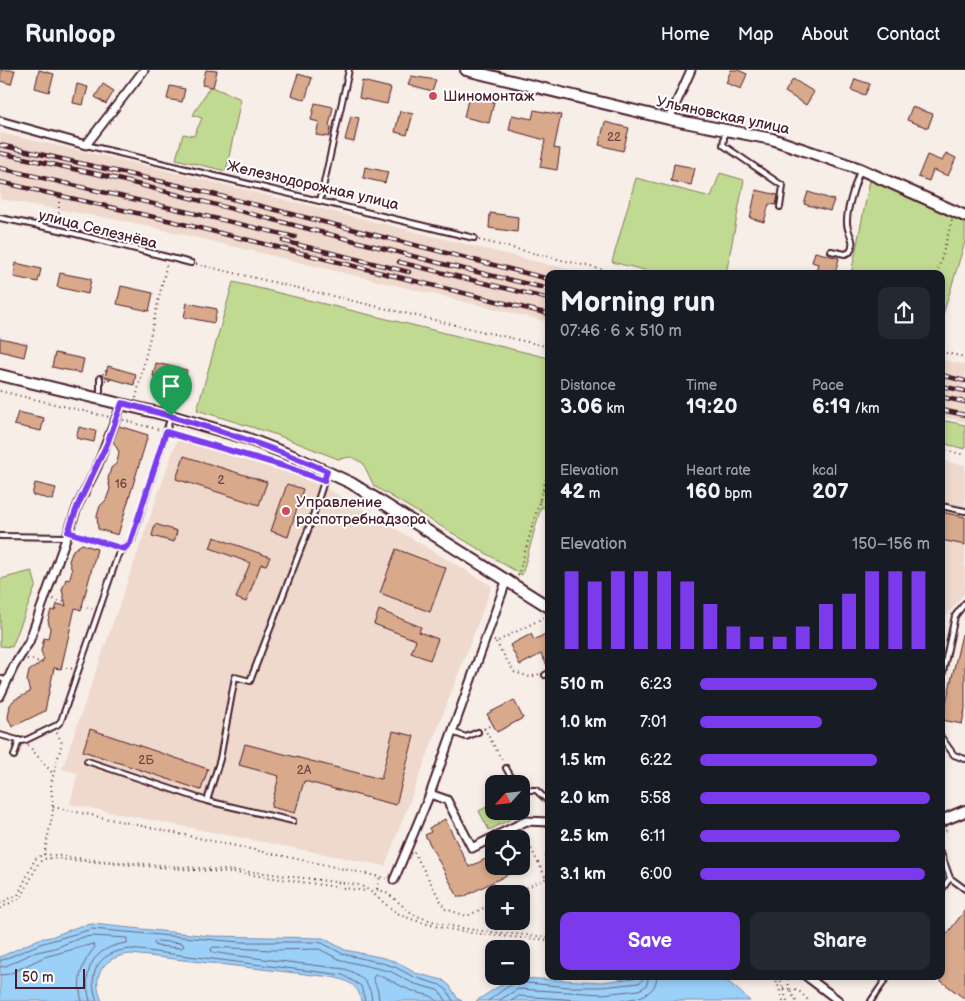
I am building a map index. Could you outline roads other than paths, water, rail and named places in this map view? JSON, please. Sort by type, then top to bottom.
[{"type":"main road","name":"Ульяновская улица","points":[[466,70],[669,119],[772,139],[860,169],[965,216]]},
{"type":"main road","points":[[0,374],[98,394],[122,403],[246,438],[326,476],[351,483],[512,579],[545,604]]},
{"type":"main road","points":[[945,819],[965,811]]},
{"type":"street","points":[[86,145],[144,70]]},
{"type":"street","points":[[669,119],[691,70]]},
{"type":"street","name":"Железнодорожная улица","points":[[0,121],[86,145]]},
{"type":"street","points":[[0,696],[4,679],[29,642],[78,505],[98,467],[122,403]]},
{"type":"street","points":[[394,880],[430,794],[485,639],[512,579]]},
{"type":"street","points":[[430,794],[447,800],[472,848],[529,820],[545,822]]},
{"type":"street","points":[[813,980],[839,1001]]},
{"type":"lane","points":[[320,201],[350,70]]},
{"type":"lane","points":[[725,130],[723,145],[783,186],[780,207]]},
{"type":"lane","name":"Железнодорожная улица","points":[[86,145],[474,238]]},
{"type":"lane","points":[[831,250],[844,254],[850,252],[853,240],[846,222],[860,169]]},
{"type":"lane","name":"улица Селезнёва","points":[[0,218],[60,230],[191,263]]},
{"type":"lane","points":[[98,394],[100,378]]},
{"type":"lane","points":[[0,734],[25,740],[54,727],[61,721],[118,555],[132,540],[171,416]]},
{"type":"lane","points":[[207,801],[220,759],[235,677],[250,681],[310,525],[326,476]]},
{"type":"lane","points":[[945,507],[965,512]]},
{"type":"lane","points":[[0,536],[67,535],[124,549]]},
{"type":"lane","points":[[945,662],[955,616],[965,603]]},
{"type":"lane","points":[[452,732],[466,737],[478,732]]},
{"type":"lane","points":[[14,756],[19,740]]},
{"type":"lane","points":[[945,743],[954,755],[965,759]]},
{"type":"lane","points":[[87,761],[207,801],[293,821]]},
{"type":"lane","points":[[506,768],[510,775]]},
{"type":"lane","points":[[530,790],[536,790],[545,798]]},
{"type":"lane","points":[[945,864],[950,878],[965,889]]},
{"type":"lane","points":[[945,885],[950,878]]},
{"type":"lane","points":[[871,1001],[885,980]]},
{"type":"water","points":[[92,924],[210,936],[323,938],[345,950],[384,958],[397,962],[415,973],[443,980],[450,986],[458,999],[462,1001],[361,1001],[358,990],[355,987],[331,977],[131,954],[113,959],[102,968],[98,983],[102,1001],[0,1001],[0,957],[39,939]]},
{"type":"water","points":[[530,979],[602,982],[618,980],[725,980],[750,1001],[476,1001],[501,985],[530,985]]},
{"type":"railway","points":[[0,145],[181,186],[545,278]]},
{"type":"railway","points":[[0,153],[102,175],[443,264],[545,288]]},
{"type":"railway","points":[[0,168],[295,237]]},
{"type":"railway","points":[[0,182],[167,220],[545,313]]},
{"type":"railway","points":[[283,241],[409,272]]},
{"type":"railway","points":[[399,262],[545,298]]},
{"type":"railway","points":[[945,376],[965,381]]},
{"type":"railway","points":[[945,387],[965,391]]},
{"type":"railway","points":[[945,398],[965,402]]},
{"type":"railway","points":[[945,411],[965,415]]},
{"type":"place","name":"Шиномонтаж","points":[[433,96]]},
{"type":"place","name":"Управление роспотребнадзора","points":[[286,511]]}]
